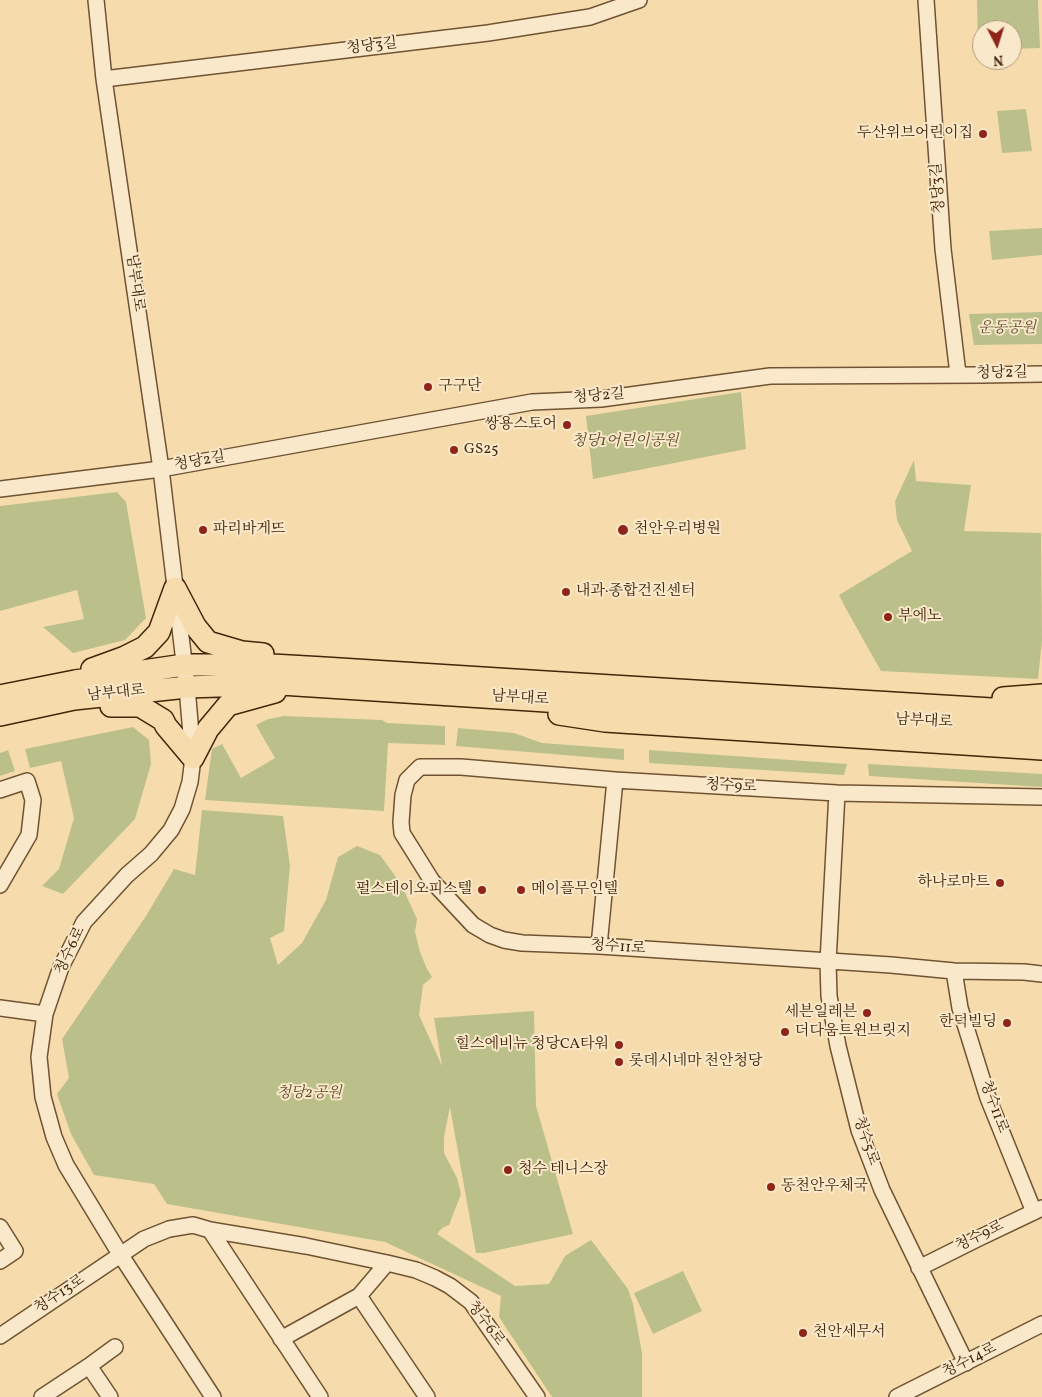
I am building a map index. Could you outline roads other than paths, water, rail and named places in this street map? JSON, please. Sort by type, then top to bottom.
[{"type":"highway","points":[[175,588],[195,626],[208,642],[242,652],[283,656],[327,677]]},
{"type":"highway","points":[[38,697],[145,647],[159,632],[175,588]]},
{"type":"highway","name":"남부대로","points":[[0,715],[75,681],[184,665],[1042,729]]},
{"type":"highway","points":[[483,688],[547,673],[610,674],[1042,700]]},
{"type":"highway","points":[[38,697],[140,706],[163,720],[193,758],[208,729],[228,705],[327,677]]},
{"type":"highway","name":"남부대로","points":[[0,696],[74,699],[187,687],[281,684],[327,677]]},
{"type":"highway","points":[[483,688],[545,712],[604,721],[1042,749]]},
{"type":"highway","name":"남부대로","points":[[483,688],[1042,712]]},
{"type":"highway","points":[[1003,698],[1042,695]]},
{"type":"street","name":"남부대로","points":[[96,0],[104,79],[161,469],[184,665]]},
{"type":"street","name":"청당3길","points":[[104,79],[488,33],[590,17],[638,0]]},
{"type":"street","name":"청당3길","points":[[926,0],[943,249],[958,374]]},
{"type":"street","name":"청당2길","points":[[0,489],[161,469],[532,402],[601,399],[770,376],[1042,374]]},
{"type":"street","name":"청수6로","points":[[184,665],[193,758],[190,782],[182,809],[171,830],[151,854],[127,875],[84,922],[61,967],[45,1014],[39,1057],[43,1097],[54,1137],[66,1165],[120,1254],[213,1397]]},
{"type":"street","name":"청수9로","points":[[420,767],[461,767],[615,780],[837,793],[1042,797]]},
{"type":"street","name":"청수11로","points":[[420,767],[407,780],[403,795],[402,834],[432,881],[473,925],[490,935],[504,940],[522,943],[599,946],[891,965],[954,971],[1042,974]]},
{"type":"street","points":[[599,946],[615,780]]},
{"type":"street","points":[[0,790],[27,782],[33,800],[29,835],[0,885]]},
{"type":"street","name":"청수5로","points":[[837,793],[828,962],[829,996],[838,1046],[859,1130],[882,1190],[966,1363]]},
{"type":"street","name":"청수11로","points":[[954,971],[960,1008],[988,1098],[1038,1210]]},
{"type":"street","points":[[0,1008],[45,1014]]},
{"type":"street","name":"청수9로","points":[[919,1268],[1038,1210]]},
{"type":"street","name":"청수6로","points":[[120,1254],[144,1239],[169,1228],[193,1225],[210,1230],[306,1246],[416,1270],[450,1286],[471,1302],[537,1397]]},
{"type":"street","points":[[0,1227],[15,1251],[0,1261]]},
{"type":"street","points":[[210,1230],[320,1397]]},
{"type":"street","name":"청수13로","points":[[0,1336],[120,1254]]},
{"type":"street","points":[[281,1339],[359,1296],[386,1263]]},
{"type":"street","points":[[359,1296],[427,1397]]},
{"type":"street","name":"청수14로","points":[[897,1397],[1042,1324]]},
{"type":"street","points":[[42,1397],[115,1348]]},
{"type":"street","points":[[89,1366],[110,1397]]},
{"type":"place","name":"두산위브어린이집","points":[[983,134]]},
{"type":"place","name":"구구단","points":[[428,387]]},
{"type":"place","name":"쌍용스토어","points":[[567,425]]},
{"type":"place","name":"GS25","points":[[454,450]]},
{"type":"place","name":"파리바게뜨","points":[[203,530]]},
{"type":"place","name":"천안우리병원","points":[[623,530]]},
{"type":"place","name":"내과·종합건진센터","points":[[566,592]]},
{"type":"place","name":"부에노","points":[[888,617]]},
{"type":"place","name":"하나로마트","points":[[1000,883]]},
{"type":"place","name":"펄스테이오피스텔","points":[[482,890]]},
{"type":"place","name":"메이플무인텔","points":[[521,890]]},
{"type":"place","name":"세븐일레븐","points":[[867,1013]]},
{"type":"place","name":"한덕빌딩","points":[[1007,1023]]},
{"type":"place","name":"더다움트윈브릿지","points":[[785,1032]]},
{"type":"place","name":"힐스에비뉴 청당CA타워","points":[[619,1045]]},
{"type":"place","name":"롯데시네마 천안청당","points":[[619,1062]]},
{"type":"place","name":"청수 테니스장","points":[[508,1170]]},
{"type":"place","name":"동천안우체국","points":[[771,1187]]},
{"type":"place","name":"천안세무서","points":[[803,1333]]},
{"type":"park label","name":"운동공원","points":[[1007,329]]},
{"type":"park label","name":"청당1어린이공원","points":[[625,442]]},
{"type":"park label","name":"청당2공원","points":[[309,1094]]}]
